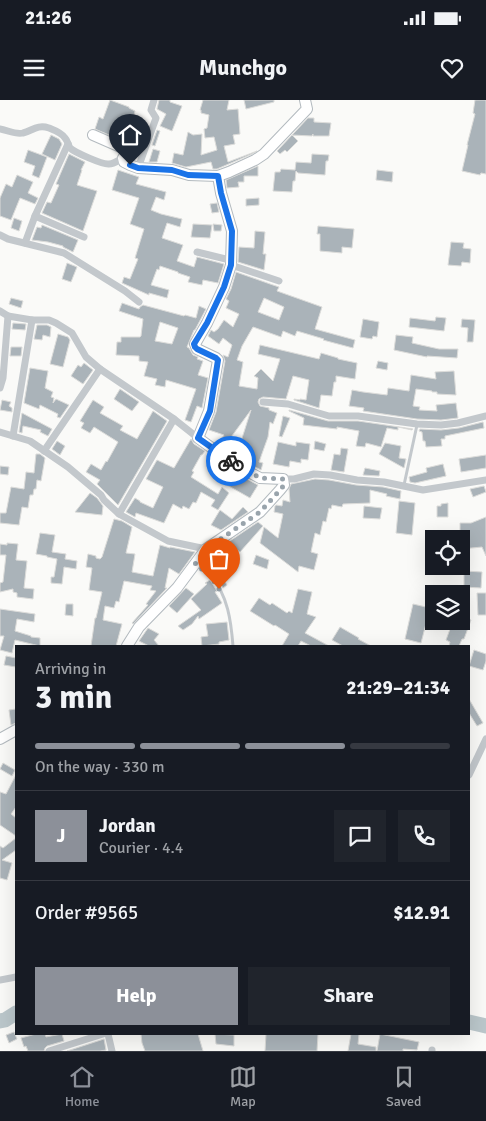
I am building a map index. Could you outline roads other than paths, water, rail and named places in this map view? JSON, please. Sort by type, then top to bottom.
[{"type":"street","points":[[138,168],[156,118],[151,110],[154,100]]},
{"type":"street","points":[[123,158],[124,162],[138,168],[172,170],[188,175],[218,176],[230,172],[264,154],[307,109],[305,100]]},
{"type":"street","points":[[0,129],[17,134],[33,128],[47,127],[66,138],[69,147],[75,152],[105,164],[110,164],[123,158],[127,153],[124,149],[93,136]]},
{"type":"street","points":[[26,242],[35,216],[68,144]]},
{"type":"street","points":[[198,438],[210,411],[218,360],[197,349],[194,344],[207,323],[224,287],[231,263],[232,231],[218,176]]},
{"type":"street","points":[[35,216],[84,237]]},
{"type":"street","points":[[0,235],[64,253],[126,291],[139,302]]},
{"type":"street","points":[[197,252],[279,281]]},
{"type":"street","points":[[0,311],[8,316],[32,320],[49,320],[56,323],[72,334],[86,358],[174,419],[234,464],[260,478],[294,479],[314,474],[330,475],[384,482],[423,490],[486,480]]},
{"type":"street","points":[[0,388],[3,378],[8,316]]},
{"type":"street","points":[[13,436],[32,320]]},
{"type":"street","points":[[44,451],[100,368]]},
{"type":"street","points":[[263,402],[288,404],[329,416],[358,416],[417,424],[441,425],[486,416]]},
{"type":"street","points":[[119,514],[174,419]]},
{"type":"street","points":[[0,432],[30,441],[68,467],[101,495],[119,514],[168,541],[206,549]]},
{"type":"street","points":[[129,645],[139,627],[177,588],[206,549],[260,512],[284,485],[283,479]]},
{"type":"street","points":[[0,740],[15,731]]},
{"type":"street","points":[[470,773],[486,739]]},
{"type":"street","points":[[0,980],[15,977]]},
{"type":"street","points":[[49,1051],[100,1035]]},
{"type":"street","points":[[108,1035],[112,1051]]},
{"type":"lane","points":[[403,486],[417,424]]},
{"type":"lane","points":[[195,564],[210,575],[219,589],[228,609],[233,645]]},
{"type":"waterway","points":[[0,1021],[15,1014]]},
{"type":"waterway","points":[[470,1022],[486,1026]]}]
